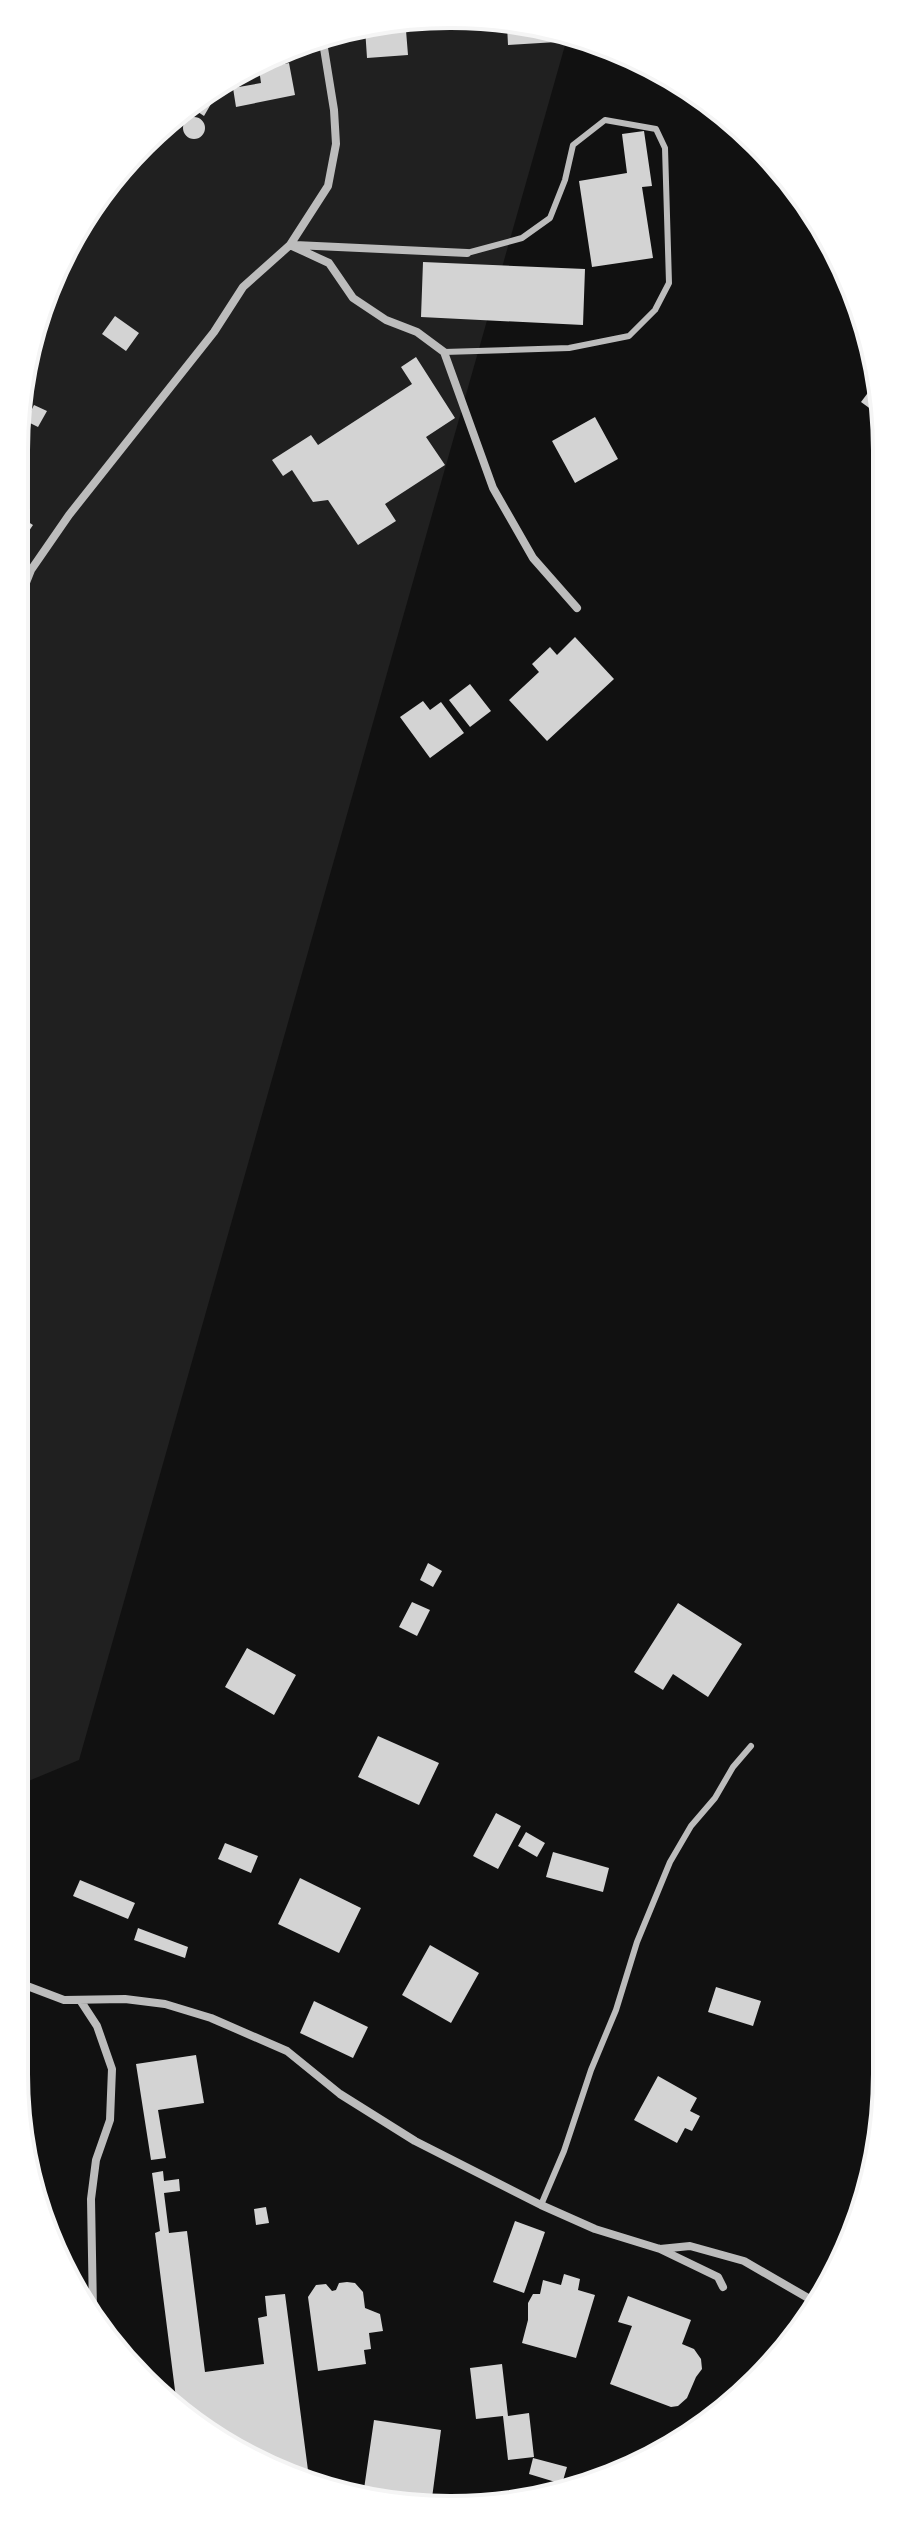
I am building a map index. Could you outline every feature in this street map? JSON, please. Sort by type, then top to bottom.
[{"type":"street","points":[[28,578],[69,515],[214,332],[243,287],[290,245],[328,186],[336,144],[324,47]]},
{"type":"street","points":[[290,245],[467,253]]},
{"type":"street","points":[[290,245],[329,263],[353,298],[386,320],[417,332],[444,352],[493,488],[533,558],[577,608]]},
{"type":"street","points":[[28,1986],[64,2000],[125,1999],[165,2004],[211,2018],[287,2051],[340,2094],[415,2141],[595,2229],[660,2249],[718,2277],[723,2287]]},
{"type":"street","points":[[80,2000],[97,2026],[112,2069],[110,2120],[96,2160],[91,2199],[93,2298]]},
{"type":"street","points":[[660,2249],[690,2246],[744,2261],[808,2298]]},
{"type":"lane","points":[[444,352],[517,351],[584,345],[629,336],[655,310],[669,283],[665,148],[656,129],[605,120],[573,145],[565,180],[550,218],[522,238],[467,253]]},
{"type":"lane","points":[[541,2205],[616,2010],[637,1942],[670,1862],[691,1826],[751,1746]]},
{"type":"shaded area","points":[[478,29],[560,42],[565,44],[79,1760],[28,1781],[28,450],[32,395],[42,341],[72,264],[115,193],[172,133],[193,115],[239,85],[315,50],[395,32]]},
{"type":"building","points":[[406,31],[408,55],[367,58],[366,37]]},
{"type":"building","points":[[507,32],[559,42],[508,45]]},
{"type":"building","points":[[289,63],[295,95],[236,107],[233,89],[261,83],[260,74]]},
{"type":"building","points":[[212,102],[204,116],[198,112]]},
{"type":"building","points":[[191,117],[198,117],[205,124],[205,132],[198,139],[190,139],[183,132],[183,124]]},
{"type":"building","points":[[644,131],[652,186],[642,187],[653,258],[592,267],[579,181],[627,173],[622,134]]},
{"type":"building","points":[[423,262],[585,269],[583,325],[421,317]]},
{"type":"building","points":[[115,316],[139,333],[126,351],[102,334]]},
{"type":"building","points":[[416,357],[455,418],[426,437],[445,465],[385,504],[396,521],[358,545],[328,500],[313,502],[292,470],[283,476],[272,460],[311,435],[318,445],[412,384],[401,367]]},
{"type":"building","points":[[869,392],[870,409],[861,402]]},
{"type":"building","points":[[34,405],[47,411],[38,427],[29,423]]},
{"type":"building","points":[[595,417],[618,459],[575,483],[552,441]]},
{"type":"building","points":[[575,637],[614,679],[547,741],[509,700],[539,672],[532,664],[550,647],[557,655]]},
{"type":"building","points":[[470,684],[491,711],[470,727],[449,700]]},
{"type":"building","points":[[423,701],[430,710],[441,702],[464,733],[430,758],[400,717]]},
{"type":"building","points":[[428,1563],[442,1571],[433,1587],[420,1580]]},
{"type":"building","points":[[412,1602],[430,1610],[417,1636],[399,1627]]},
{"type":"building","points":[[678,1603],[742,1644],[708,1697],[673,1674],[663,1690],[634,1672]]},
{"type":"building","points":[[247,1648],[296,1675],[274,1715],[225,1687]]},
{"type":"building","points":[[378,1736],[439,1763],[419,1805],[358,1777]]},
{"type":"building","points":[[496,1813],[521,1826],[498,1869],[473,1856]]},
{"type":"building","points":[[526,1832],[545,1843],[537,1857],[518,1846]]},
{"type":"building","points":[[225,1843],[258,1856],[251,1873],[218,1859]]},
{"type":"building","points":[[553,1852],[609,1868],[603,1892],[546,1877]]},
{"type":"building","points":[[300,1878],[361,1908],[339,1953],[278,1924]]},
{"type":"building","points":[[80,1880],[135,1903],[128,1919],[73,1896]]},
{"type":"building","points":[[138,1928],[188,1947],[185,1958],[134,1940]]},
{"type":"building","points":[[430,1945],[479,1973],[451,2023],[402,1995]]},
{"type":"building","points":[[716,1987],[761,2001],[753,2026],[708,2012]]},
{"type":"building","points":[[314,2001],[368,2027],[353,2058],[300,2033]]},
{"type":"building","points":[[196,2055],[204,2103],[158,2110],[166,2158],[151,2160],[136,2064]]},
{"type":"building","points":[[658,2076],[697,2098],[690,2111],[700,2116],[692,2131],[685,2128],[677,2143],[634,2120]]},
{"type":"building","points":[[163,2171],[164,2181],[179,2179],[180,2191],[164,2193],[169,2233],[187,2231],[205,2372],[264,2364],[258,2318],[267,2316],[265,2296],[285,2294],[308,2471],[239,2439],[175,2394],[155,2233],[160,2231],[152,2173]]},
{"type":"building","points":[[266,2207],[269,2223],[256,2225],[254,2209]]},
{"type":"building","points":[[515,2221],[545,2232],[524,2293],[493,2282]]},
{"type":"building","points":[[564,2274],[580,2279],[578,2290],[595,2295],[576,2358],[522,2343],[528,2320],[528,2303],[533,2294],[540,2294],[543,2280],[561,2285]]},
{"type":"building","points":[[339,2283],[355,2283],[363,2292],[365,2308],[380,2314],[383,2331],[369,2333],[371,2349],[364,2350],[366,2364],[318,2371],[308,2297],[316,2285],[326,2284],[332,2291]]},
{"type":"building","points":[[628,2296],[691,2320],[682,2344],[694,2349],[701,2359],[702,2369],[687,2398],[678,2406],[671,2407],[610,2384],[632,2326],[618,2322]]},
{"type":"building","points":[[502,2364],[508,2416],[529,2413],[534,2457],[508,2460],[503,2416],[476,2419],[470,2368]]},
{"type":"building","points":[[374,2420],[441,2430],[432,2495],[364,2487]]},
{"type":"building","points":[[533,2458],[567,2467],[563,2481],[557,2483],[529,2474]]}]
